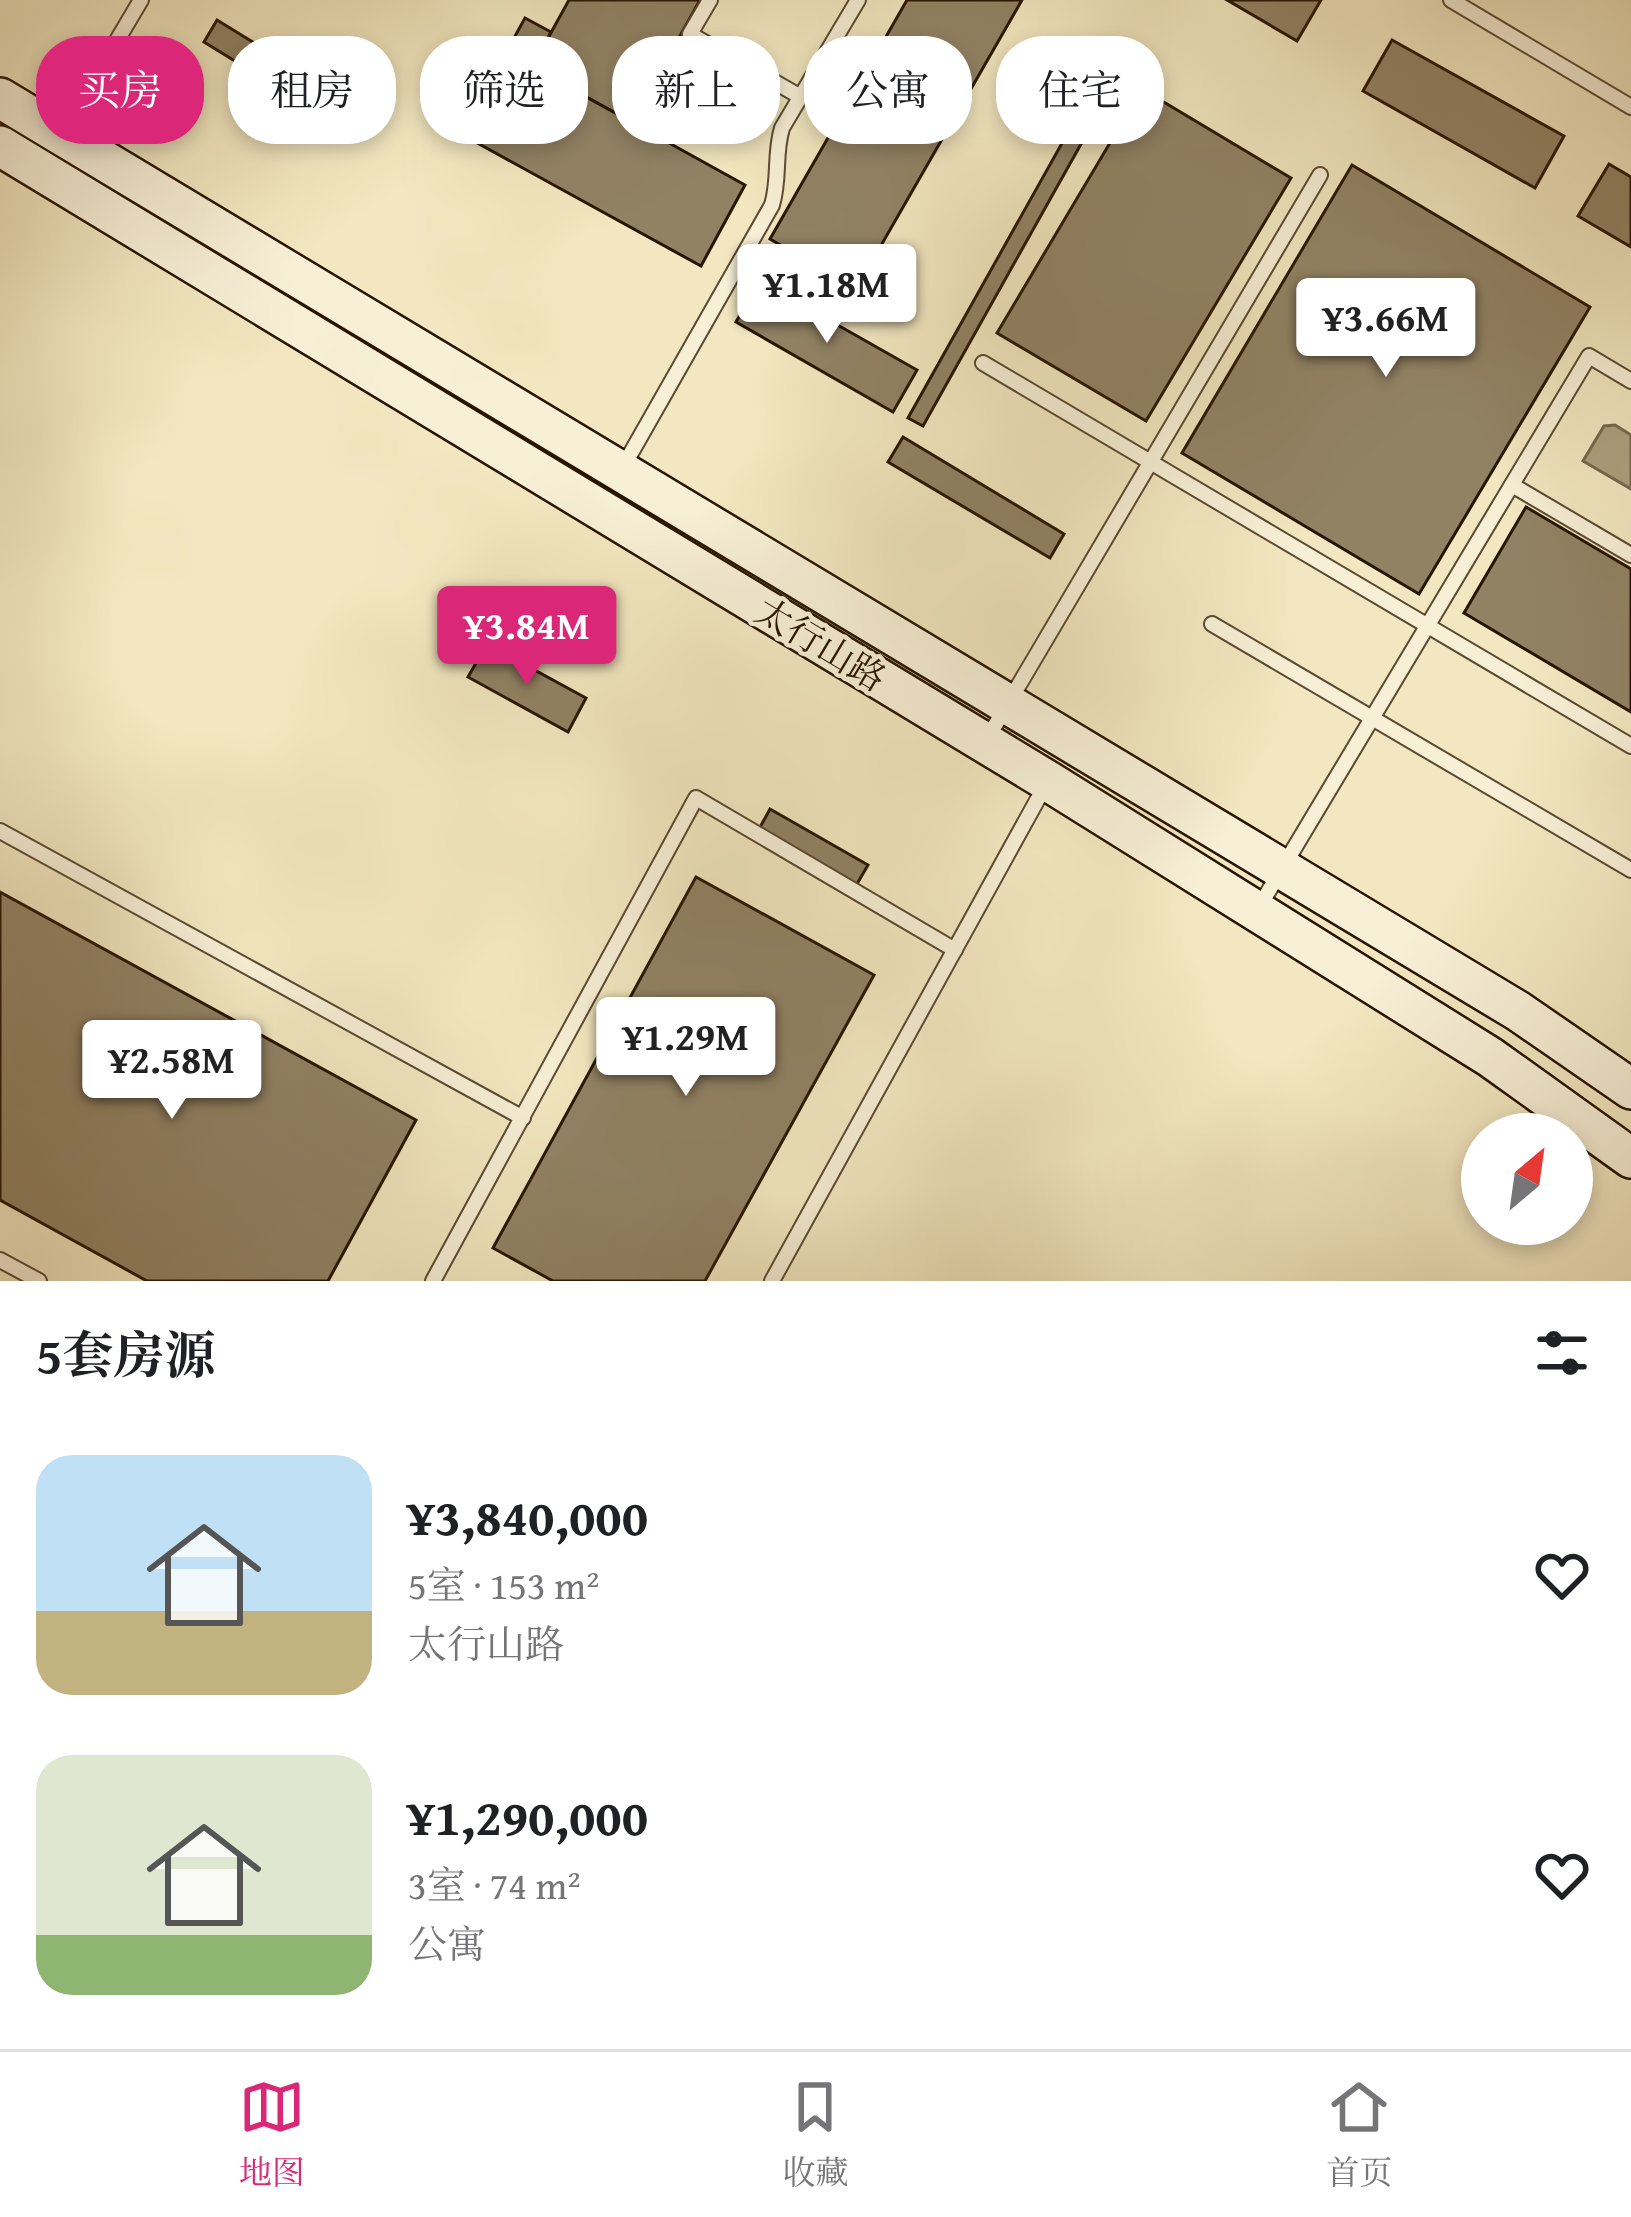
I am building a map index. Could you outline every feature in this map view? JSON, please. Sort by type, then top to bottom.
[{"type":"street","name":"太行山路","points":[[0,98],[36,120]]},
{"type":"street","name":"太行山路","points":[[76,144],[1518,1011],[1629,1087]]},
{"type":"street","name":"太行山路","points":[[0,146],[1048,781],[1490,1057],[1631,1158]]},
{"type":"lane","points":[[120,36],[141,0]]},
{"type":"lane","points":[[710,0],[690,34],[801,97]]},
{"type":"lane","points":[[598,509],[772,205],[779,181],[777,147],[858,0]]},
{"type":"lane","points":[[1451,0],[1631,107]]},
{"type":"lane","points":[[40,170],[56,144]]},
{"type":"lane","points":[[986,743],[1320,175]]},
{"type":"lane","points":[[1257,911],[1589,356],[1631,381]]},
{"type":"lane","points":[[983,363],[1631,746]]},
{"type":"lane","points":[[1512,485],[1631,555]]},
{"type":"lane","points":[[1212,625],[1631,869]]},
{"type":"lane","points":[[772,1281],[1048,781]]},
{"type":"lane","points":[[433,1281],[696,798],[955,950]]},
{"type":"lane","points":[[0,831],[523,1118]]},
{"type":"lane","points":[[0,1260],[39,1281]]},
{"type":"shaded area","points":[[1615,425],[1631,435],[1631,489],[1583,461],[1604,426]]},
{"type":"pier","points":[[1631,1187],[1631,1275],[1593,1249]]},
{"type":"building","points":[[569,0],[700,0],[680,36],[612,36],[612,111],[588,98],[588,36],[549,36]]},
{"type":"building","points":[[907,0],[1022,0],[1001,36],[996,36],[996,45],[972,87],[972,36],[886,36]]},
{"type":"building","points":[[1227,0],[1321,0],[1297,41]]},
{"type":"building","points":[[525,18],[551,32],[549,36],[515,36]]},
{"type":"building","points":[[217,20],[243,36],[228,36],[228,57],[204,42]]},
{"type":"building","points":[[1392,40],[1564,136],[1535,188],[1363,91]]},
{"type":"building","points":[[588,98],[612,111],[612,144],[671,144],[745,185],[701,266],[479,144],[588,144]]},
{"type":"building","points":[[1164,102],[1291,178],[1146,421],[997,333],[1109,144],[1164,144]]},
{"type":"building","points":[[824,144],[939,144],[856,289],[770,239]]},
{"type":"building","points":[[1062,144],[1081,144],[923,426],[908,418]]},
{"type":"building","points":[[1609,164],[1631,177],[1631,247],[1578,216]]},
{"type":"building","points":[[1352,165],[1590,307],[1419,594],[1182,453]]},
{"type":"building","points":[[760,281],[917,370],[893,412],[736,322]]},
{"type":"building","points":[[903,437],[1064,534],[1050,558],[888,462]]},
{"type":"building","points":[[1526,507],[1631,569],[1631,712],[1464,613]]},
{"type":"building","points":[[487,644],[586,698],[568,732],[468,677]]},
{"type":"building","points":[[770,809],[868,865],[857,884],[759,829]]},
{"type":"building","points":[[696,877],[874,975],[705,1281],[553,1281],[493,1248]]},
{"type":"building","points":[[0,892],[416,1120],[328,1281],[147,1281],[0,1200]]}]
